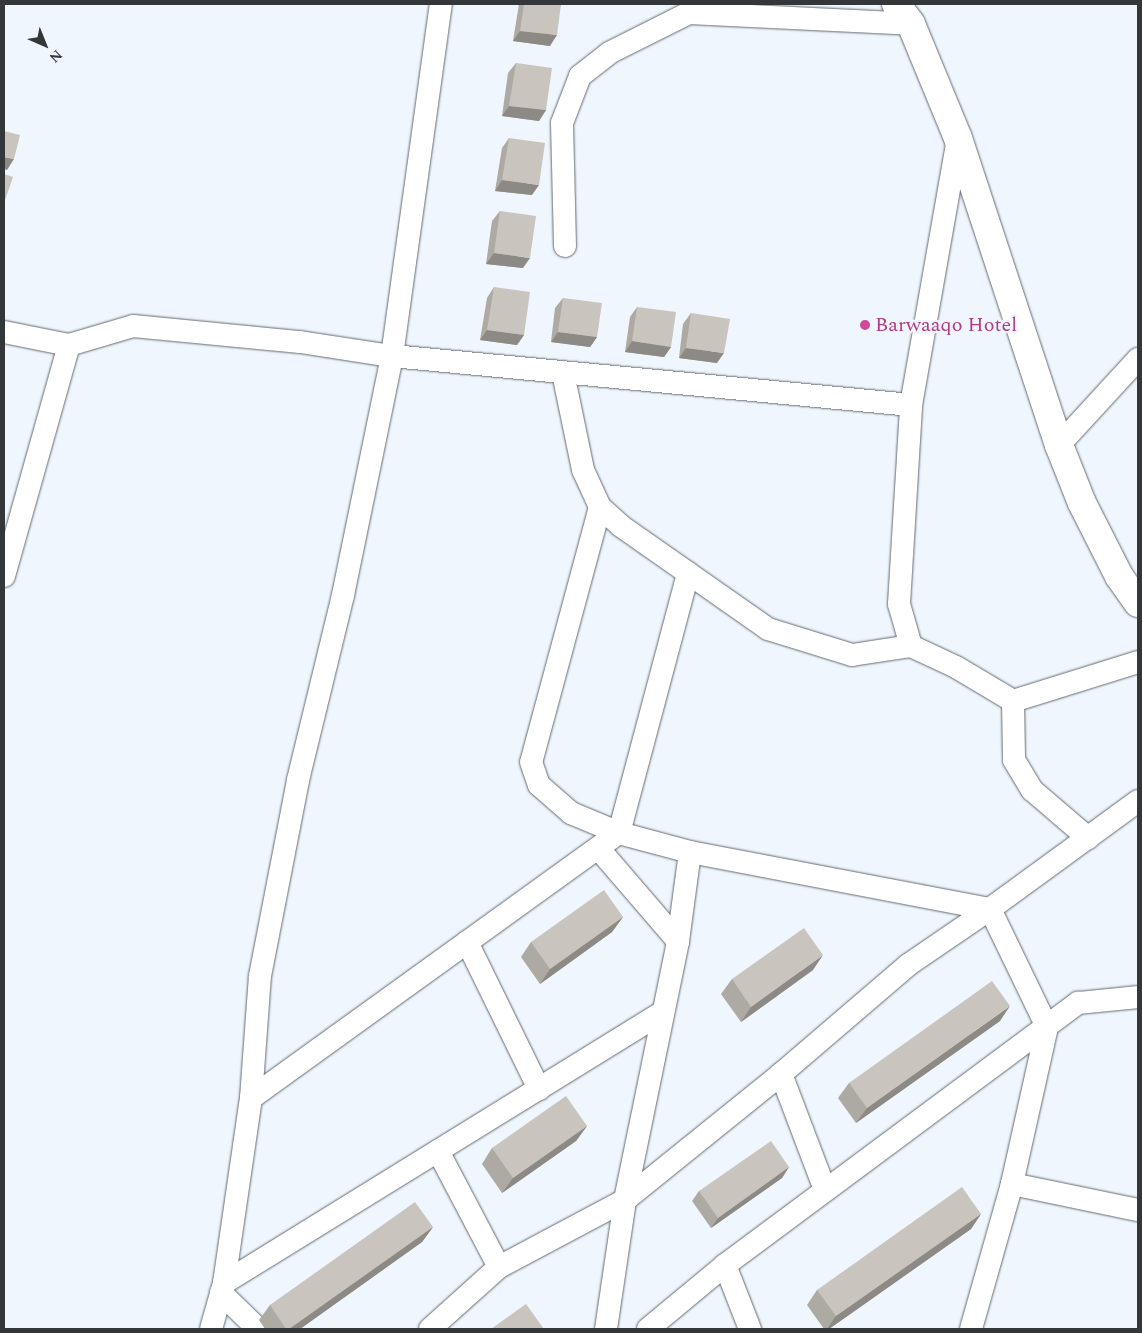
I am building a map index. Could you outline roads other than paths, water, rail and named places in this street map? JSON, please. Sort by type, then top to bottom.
[{"type":"street","points":[[211,1329],[223,1288],[251,1098],[260,976],[298,780],[343,595],[392,356],[441,4]]},
{"type":"street","points":[[565,246],[562,123],[580,76],[610,53],[689,13],[911,10],[958,138],[1059,445],[1082,503],[1119,576],[1138,602]]},
{"type":"street","points":[[911,646],[899,604],[911,405],[958,138]]},
{"type":"street","points":[[4,332],[69,345],[133,326],[300,342],[392,356],[911,405]]},
{"type":"street","points":[[4,576],[69,345]]},
{"type":"street","points":[[1059,445],[1138,359]]},
{"type":"street","points":[[563,373],[583,470],[600,506],[621,526],[768,629],[852,655],[911,646],[956,667],[1013,701],[1138,662]]},
{"type":"street","points":[[600,506],[531,762],[539,785],[571,813],[619,833],[690,852],[990,909]]},
{"type":"street","points":[[251,1098],[619,833],[688,574]]},
{"type":"street","points":[[1013,701],[1014,760],[1032,790],[1088,838]]},
{"type":"street","points":[[430,1329],[499,1267],[625,1200],[781,1074],[908,965],[990,909],[1138,801]]},
{"type":"street","points":[[598,848],[678,941]]},
{"type":"street","points":[[606,1329],[625,1200],[678,941],[690,852]]},
{"type":"street","points":[[971,1329],[1012,1184],[1047,1027],[990,909]]},
{"type":"street","points":[[467,942],[539,1089]]},
{"type":"street","points":[[648,1329],[725,1265],[1078,1003],[1138,997]]},
{"type":"street","points":[[223,1288],[438,1151],[663,1012]]},
{"type":"street","points":[[781,1074],[825,1190]]},
{"type":"street","points":[[438,1151],[499,1267]]},
{"type":"street","points":[[1012,1184],[1138,1210]]},
{"type":"street","points":[[725,1265],[750,1329]]},
{"type":"street","points":[[223,1288],[258,1329]]},
{"type":"place","name":"Barwaaqo Hotel","points":[[865,325]]}]
